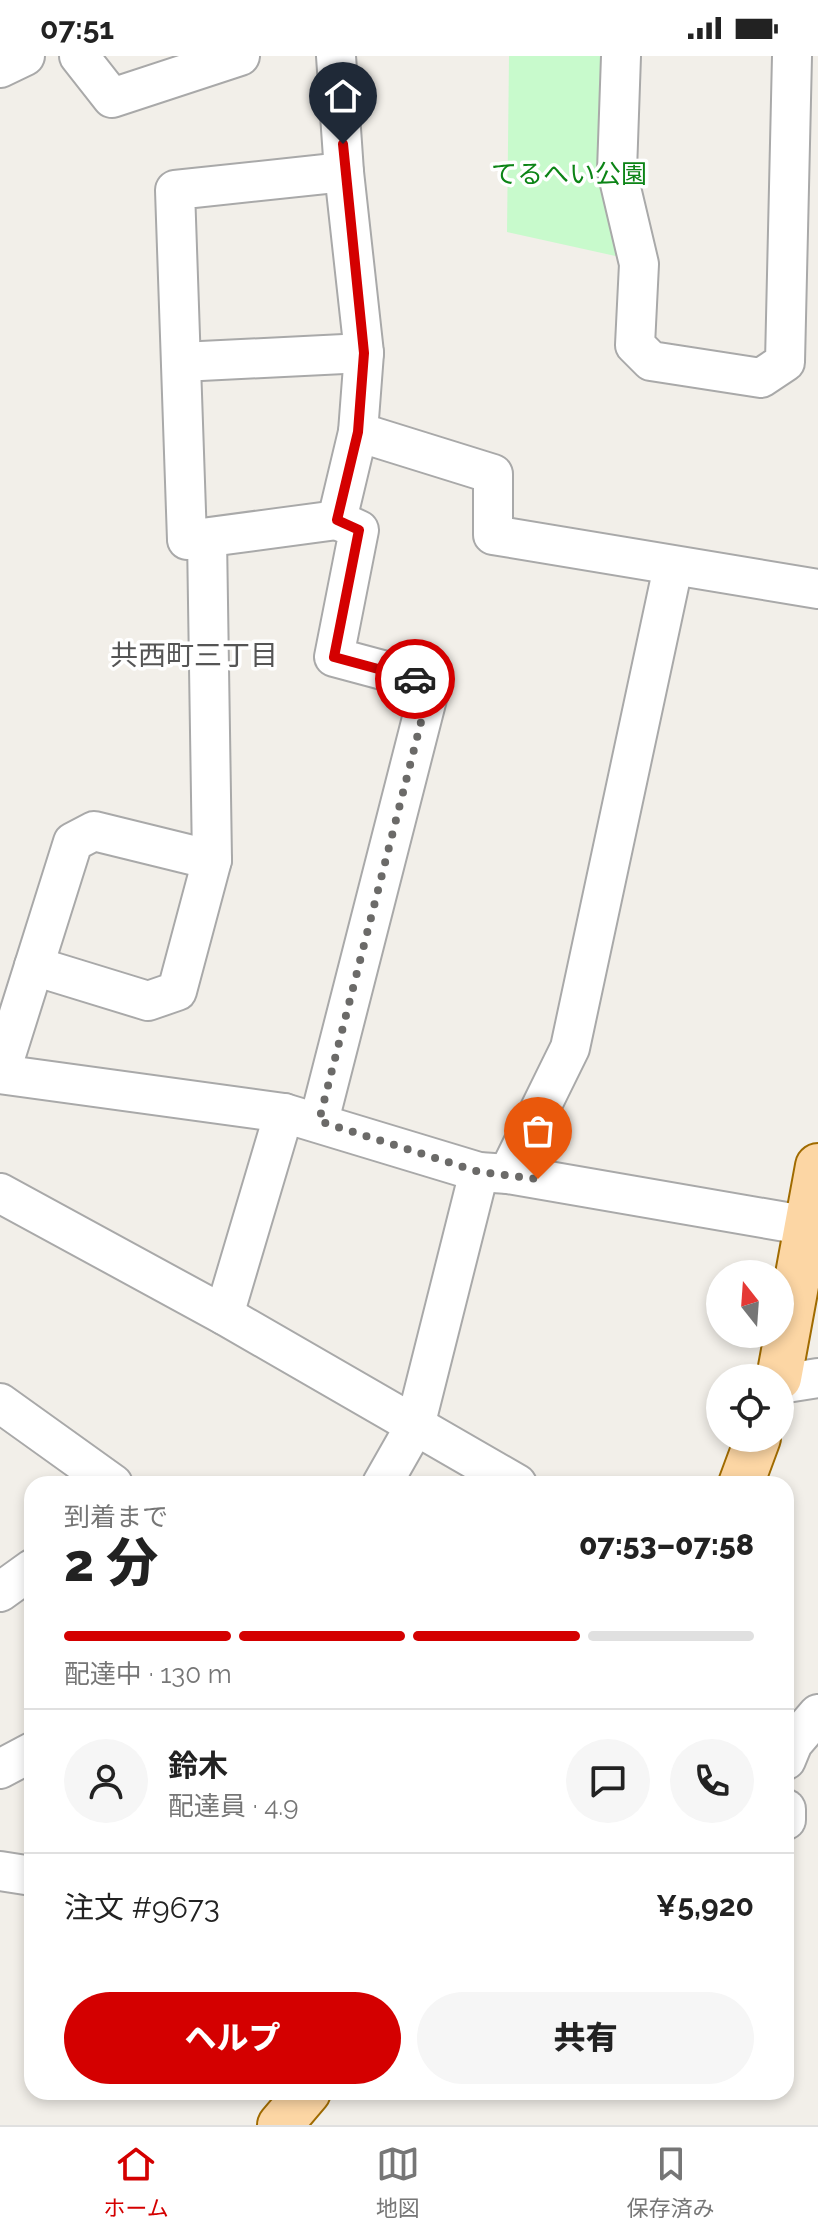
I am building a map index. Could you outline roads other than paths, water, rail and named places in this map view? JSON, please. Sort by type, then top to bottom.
[{"type":"main road","points":[[782,1364],[818,1166]]},
{"type":"main road","points":[[744,1476],[753,1452]]},
{"type":"main road","points":[[280,2125],[301,2100]]},
{"type":"street","points":[[0,68],[25,56]]},
{"type":"street","points":[[79,56],[112,98],[240,56]]},
{"type":"street","points":[[336,56],[344,172],[364,353],[358,432],[337,520]]},
{"type":"street","points":[[621,56],[617,171],[639,264],[635,345],[651,361],[761,378],[785,362],[792,56]]},
{"type":"street","points":[[224,1315],[302,1117],[431,683],[334,657],[359,530],[337,520],[187,540],[175,190],[344,172]]},
{"type":"street","points":[[181,362],[364,353]]},
{"type":"street","points":[[358,432],[493,474],[493,535],[818,589]]},
{"type":"street","points":[[34,966],[148,1001],[177,991],[212,860],[207,538]]},
{"type":"street","points":[[387,1476],[415,1426],[494,1173],[570,1048],[673,567]]},
{"type":"street","points":[[212,860],[94,831],[73,842],[0,1074],[302,1117],[494,1173],[809,1226]]},
{"type":"street","points":[[0,1193],[224,1315],[503,1476]]},
{"type":"street","points":[[794,1382],[818,1378]]},
{"type":"street","points":[[0,1403],[102,1476]]},
{"type":"street","points":[[0,1592],[24,1575]]},
{"type":"street","points":[[794,1742],[818,1714]]},
{"type":"street","points":[[0,1769],[24,1756]]},
{"type":"street","points":[[0,1871],[24,1875]]},
{"type":"district","name":"共西町三丁目","points":[[194,655]]},
{"type":"park label","name":"てるへい公園","points":[[569,174]]}]
